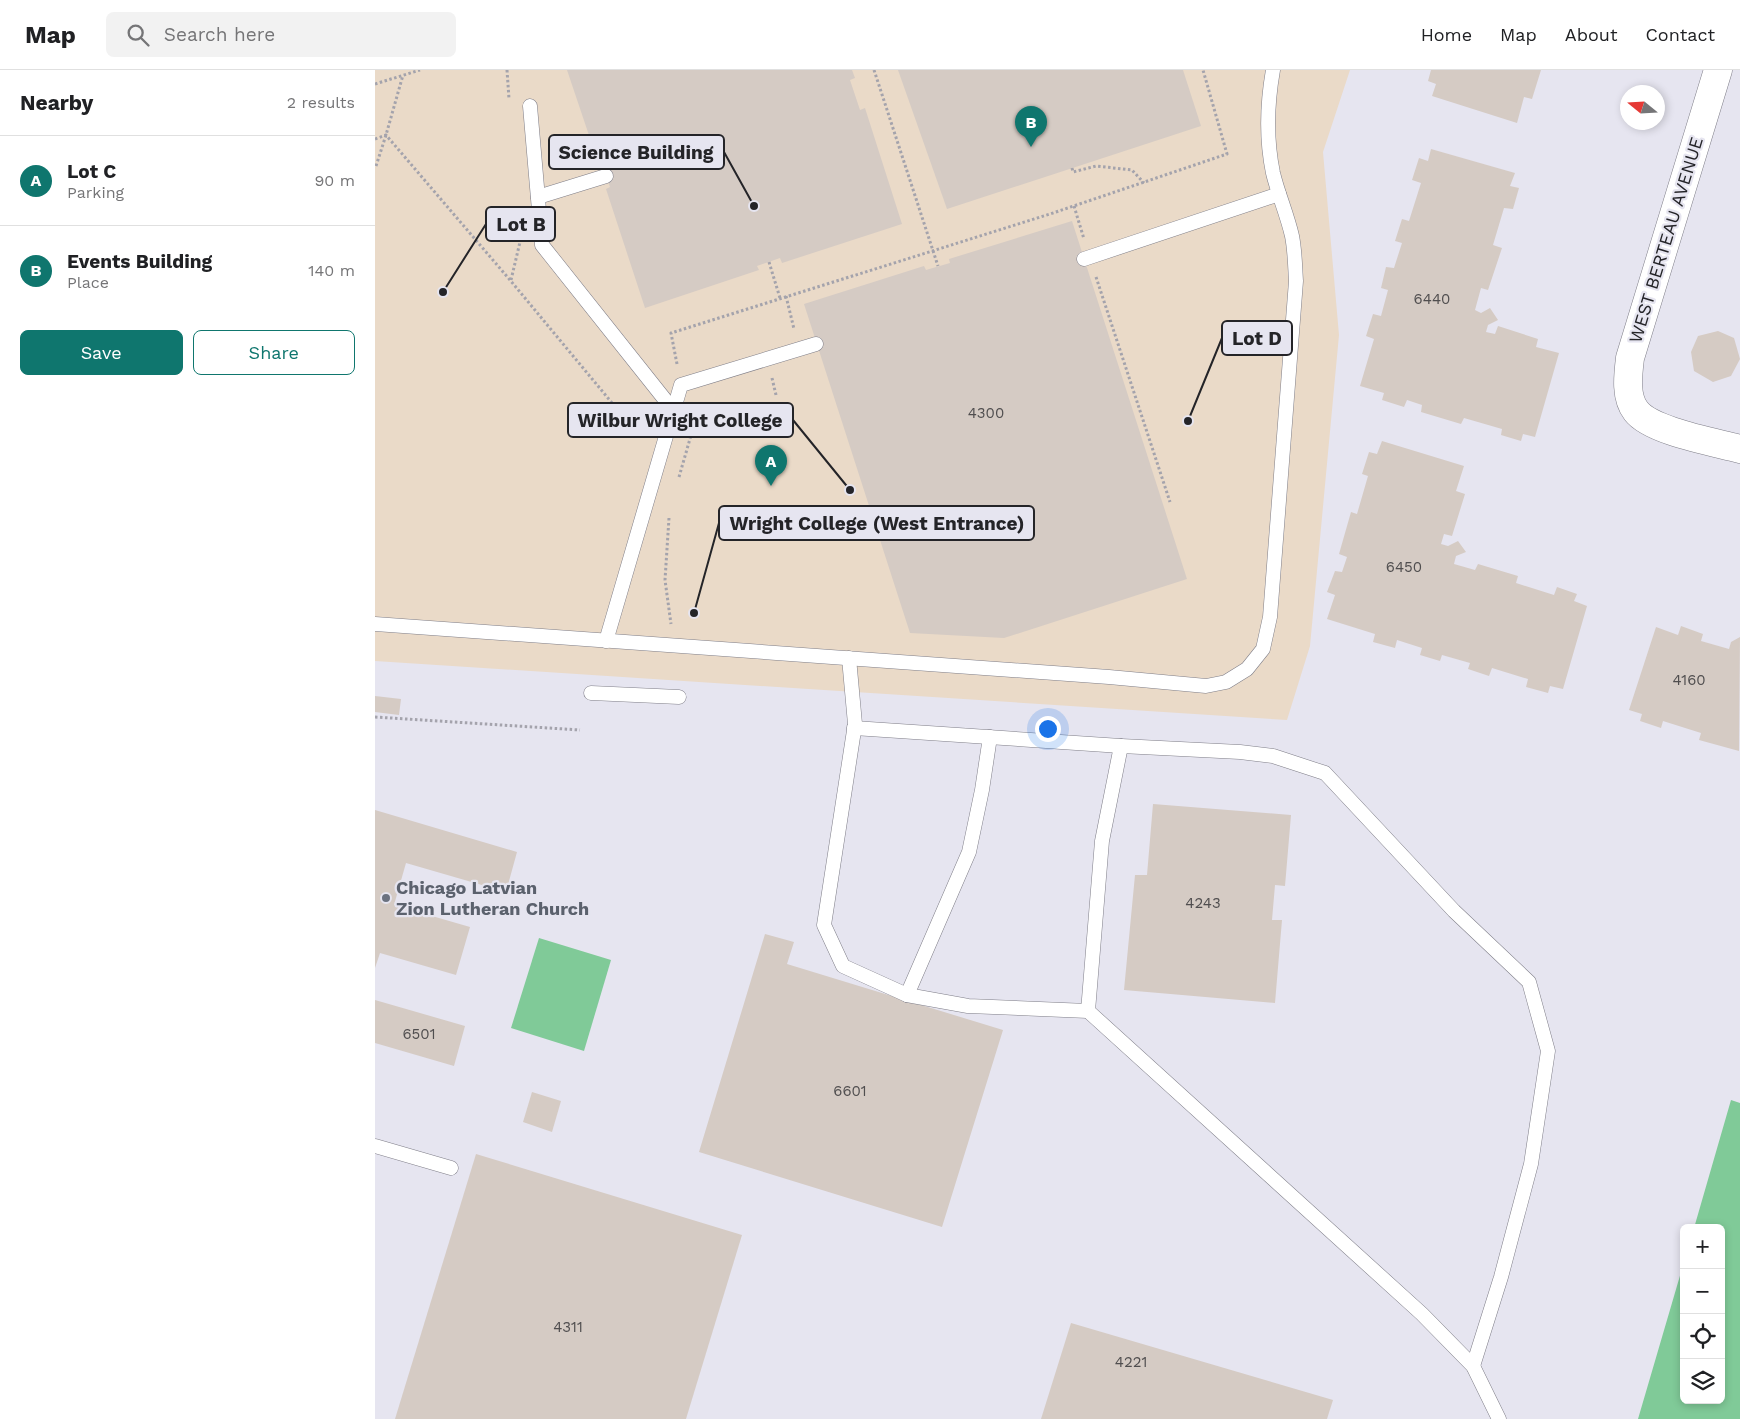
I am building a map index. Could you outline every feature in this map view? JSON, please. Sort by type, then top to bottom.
[{"type":"street","name":"WEST BERTEAU AVENUE","points":[[1718,70],[1630,358],[1629,394],[1635,410],[1645,420],[1659,427],[1740,449]]},
{"type":"lane","points":[[375,624],[1206,686],[1226,682],[1247,669],[1263,649],[1270,617],[1296,281],[1292,236],[1273,172],[1269,142],[1268,111],[1273,70]]},
{"type":"lane","points":[[530,106],[542,245],[674,411]]},
{"type":"lane","points":[[538,196],[606,176]]},
{"type":"lane","points":[[1084,259],[1279,194]]},
{"type":"lane","points":[[606,641],[681,385],[817,344]]},
{"type":"lane","points":[[849,658],[854,728],[823,925],[843,966],[907,995],[968,1006],[1088,1012],[1422,1314],[1473,1366],[1499,1419]]},
{"type":"lane","points":[[591,693],[679,697]]},
{"type":"lane","points":[[854,728],[1240,752],[1273,756],[1325,774],[1454,911],[1529,982],[1548,1051],[1531,1164],[1501,1277],[1473,1366]]},
{"type":"lane","points":[[907,995],[969,852],[982,790],[990,737]]},
{"type":"lane","points":[[1088,1012],[1102,840],[1120,759],[1121,746]]},
{"type":"lane","points":[[375,1146],[451,1168]]},
{"type":"path","points":[[375,84],[419,70]]},
{"type":"path","points":[[874,70],[938,266]]},
{"type":"path","points":[[677,364],[671,333],[1074,206],[1227,154],[1203,70]]},
{"type":"path","points":[[376,166],[403,75]]},
{"type":"path","points":[[375,139],[386,135]]},
{"type":"path","points":[[386,135],[511,280],[632,427]]},
{"type":"path","points":[[1072,168],[1073,172],[1096,166],[1132,170],[1143,183]]},
{"type":"path","points":[[1074,206],[1084,240]]},
{"type":"path","points":[[769,262],[780,298]]},
{"type":"path","points":[[1095,273],[1170,502]]},
{"type":"path","points":[[786,296],[794,329]]},
{"type":"path","points":[[772,375],[776,396]]},
{"type":"path","points":[[679,477],[701,404]]},
{"type":"path","points":[[1156,483],[1163,480]]},
{"type":"path","points":[[669,518],[665,580],[671,624]]},
{"type":"path","points":[[375,717],[580,730]]},
{"type":"shaded area","points":[[375,70],[1350,70],[1323,152],[1339,335],[1310,646],[1287,720],[375,661]]},
{"type":"green space","points":[[539,938],[611,960],[584,1051],[511,1028]]},
{"type":"green space","points":[[1731,1100],[1740,1103],[1740,1419],[1638,1419],[1680,1276],[1680,1404],[1725,1404],[1725,1224],[1695,1224]]},
{"type":"building","points":[[567,70],[852,70],[855,78],[850,80],[860,110],[865,108],[902,224],[782,263],[780,258],[757,266],[759,270],[645,308],[606,189],[610,187],[602,164],[599,165]]},
{"type":"building","points":[[898,70],[1183,70],[1201,126],[947,209]]},
{"type":"building","points":[[1431,70],[1541,70],[1532,99],[1524,97],[1517,123],[1432,96],[1436,84],[1428,81]]},
{"type":"building","points":[[1431,149],[1515,173],[1510,186],[1519,188],[1513,209],[1504,208],[1493,245],[1502,248],[1488,290],[1481,288],[1475,310],[1481,313],[1490,308],[1498,320],[1488,325],[1486,332],[1495,334],[1498,326],[1538,339],[1536,347],[1559,353],[1535,437],[1523,434],[1521,441],[1501,435],[1502,429],[1464,418],[1461,424],[1421,412],[1422,405],[1407,400],[1404,407],[1382,400],[1384,393],[1360,386],[1374,339],[1366,336],[1373,314],[1381,316],[1388,290],[1381,288],[1386,267],[1394,268],[1402,243],[1395,241],[1402,219],[1409,221],[1421,183],[1412,180],[1419,158],[1428,161]]},
{"type":"building","points":[[1072,221],[1187,579],[1004,638],[910,633],[804,304],[924,266],[926,270],[950,263],[949,259]]},
{"type":"building","points":[[1718,331],[1734,338],[1740,359],[1731,376],[1713,382],[1694,371],[1691,352],[1698,336]]},
{"type":"building","points":[[1382,441],[1464,466],[1456,491],[1465,494],[1452,536],[1444,534],[1441,544],[1448,546],[1458,541],[1466,552],[1456,556],[1454,564],[1475,570],[1478,564],[1518,576],[1516,583],[1554,595],[1557,587],[1577,594],[1574,601],[1587,606],[1563,689],[1550,686],[1548,693],[1526,687],[1528,679],[1492,668],[1489,676],[1468,669],[1470,663],[1442,655],[1440,661],[1420,655],[1422,648],[1397,640],[1395,648],[1373,642],[1375,634],[1327,619],[1335,595],[1327,592],[1335,571],[1342,572],[1347,557],[1339,554],[1351,512],[1357,514],[1368,476],[1362,474],[1369,452],[1377,454]]},
{"type":"building","points":[[1681,626],[1703,634],[1701,641],[1729,649],[1731,642],[1740,637],[1739,751],[1699,740],[1701,733],[1663,721],[1661,728],[1640,721],[1642,714],[1629,710],[1656,627],[1678,635]]},
{"type":"building","points":[[375,696],[401,699],[399,715],[375,712]]},
{"type":"building","points":[[1153,804],[1291,815],[1285,886],[1275,885],[1272,920],[1282,920],[1275,1003],[1124,990],[1135,875],[1147,875]]},
{"type":"building","name":"Chicago Latvian Zion Lutheran Church","points":[[375,810],[517,852],[506,892],[406,863],[394,905],[470,927],[456,975],[380,953],[375,968]]},
{"type":"building","points":[[765,934],[794,942],[787,964],[1003,1030],[942,1227],[699,1152]]},
{"type":"building","points":[[375,1000],[465,1026],[454,1066],[375,1043]]},
{"type":"building","points":[[532,1092],[561,1101],[552,1132],[523,1122]]},
{"type":"building","points":[[476,1154],[742,1235],[686,1419],[395,1419]]},
{"type":"building","points":[[1071,1323],[1333,1400],[1327,1419],[1041,1419]]},
{"type":"place","name":"Events Building","points":[[1031,147]]},
{"type":"place","name":"Science Building","points":[[754,206]]},
{"type":"place","name":"Lot B","points":[[443,292]]},
{"type":"place","name":"Lot D","points":[[1188,421]]},
{"type":"place","name":"Lot C","points":[[771,486]]},
{"type":"place","name":"Wilbur Wright College","points":[[850,490]]},
{"type":"place","name":"Wright College (West Entrance)","points":[[694,613]]},
{"type":"place","name":"Chicago Latvian Zion Lutheran Church","points":[[386,898]]}]
